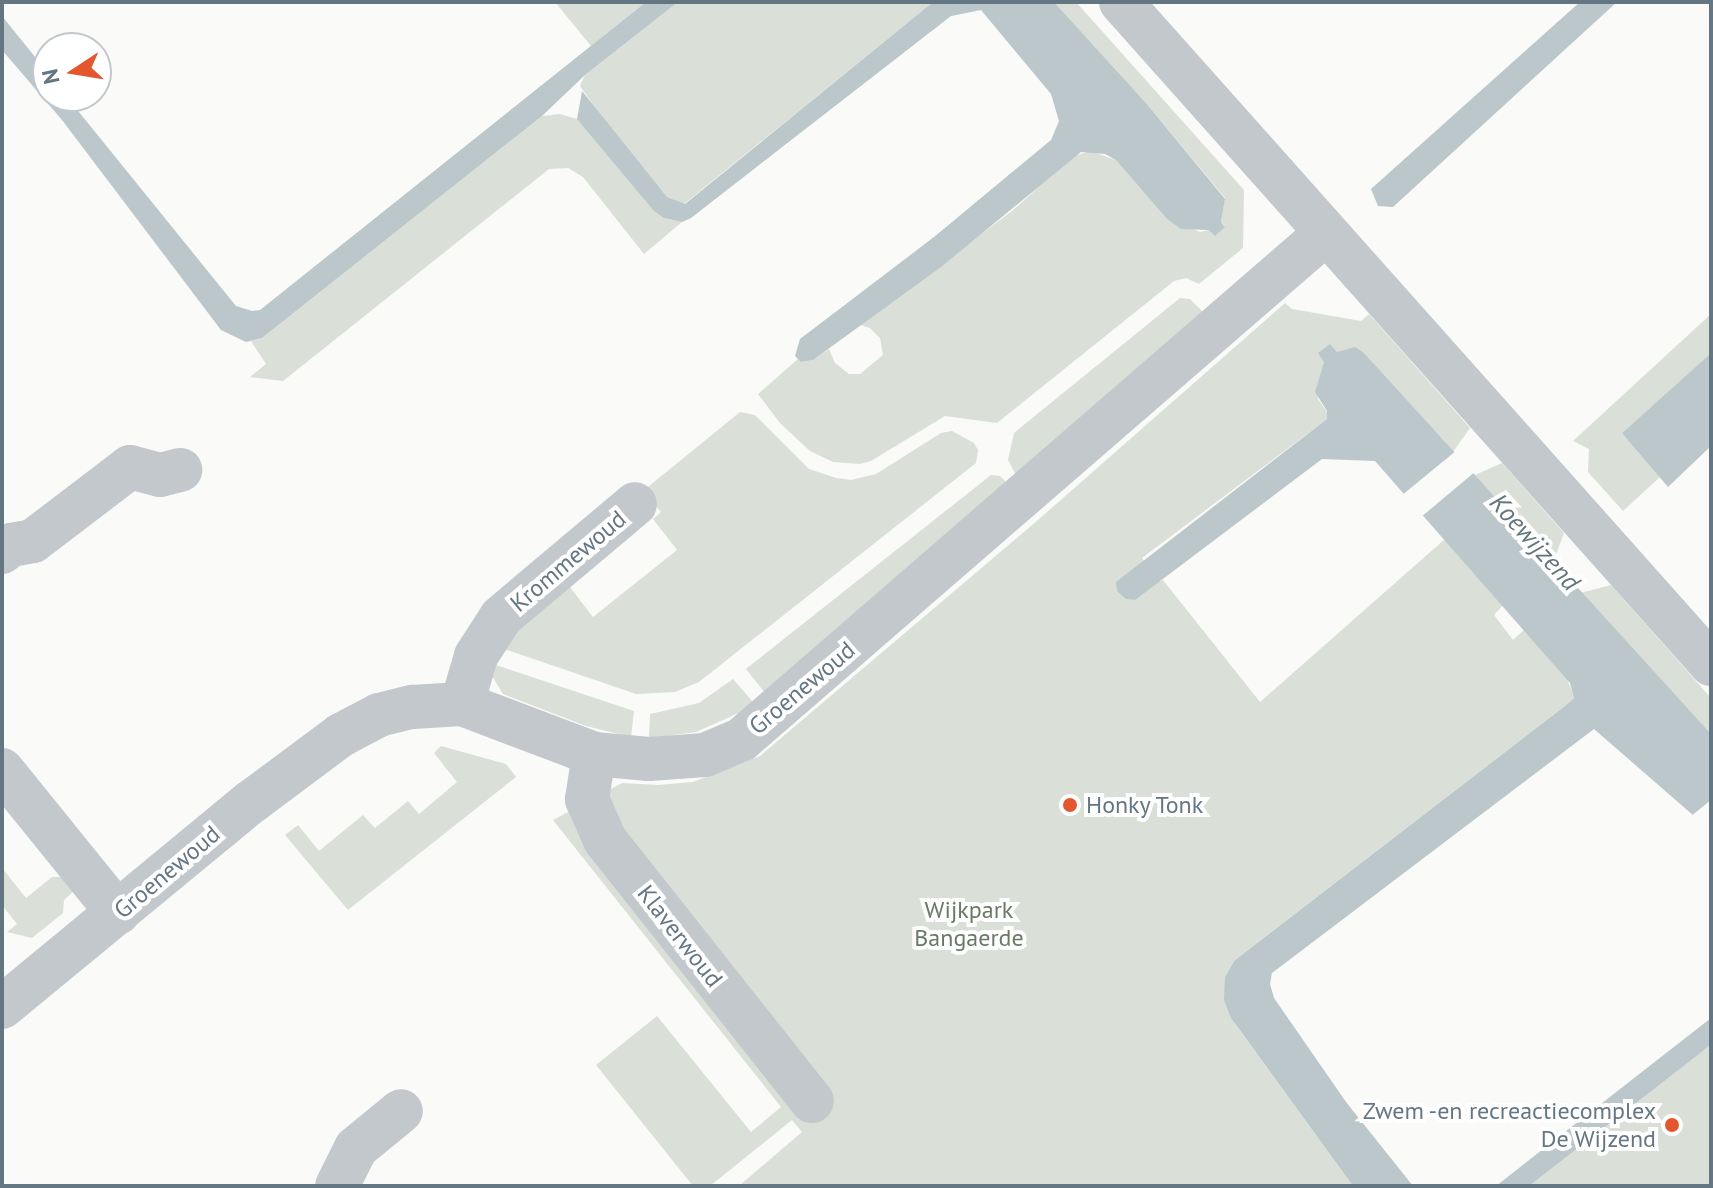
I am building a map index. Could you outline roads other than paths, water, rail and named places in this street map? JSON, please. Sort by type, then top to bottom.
[{"type":"street","points":[[1121,2],[1711,664]]},
{"type":"street","name":"Groenewoud","points":[[2,1007],[251,802],[341,735],[379,715],[412,707],[462,704],[594,754],[649,759],[705,755],[741,740],[1326,233]]},
{"type":"street","points":[[2,552],[11,545],[33,541],[130,467],[160,475],[180,470]]},
{"type":"street","name":"Krommewoud","points":[[462,704],[476,656],[501,617],[635,504]]},
{"type":"street","name":"Klaverwoud","points":[[594,754],[587,799],[605,840],[812,1101]]},
{"type":"street","points":[[2,770],[118,913]]},
{"type":"street","points":[[337,1186],[356,1148],[401,1111]]},
{"type":"water","points":[[646,2],[678,2],[585,75],[542,116],[262,338],[246,342],[221,330],[55,112],[79,112],[236,306],[260,310]]},
{"type":"water","points":[[933,2],[1054,2],[1146,103],[1225,199],[1221,222],[1225,227],[1215,236],[1209,230],[1181,229],[1166,218],[1116,160],[1105,154],[1081,152],[941,267],[813,360],[801,362],[795,356],[800,339],[934,237],[1051,140],[1059,121],[1051,94],[981,10],[951,16],[682,222],[664,218],[654,211],[577,119],[582,91],[667,197],[685,204]]},
{"type":"water","points":[[1580,2],[1617,2],[1393,207],[1378,206],[1371,189]]},
{"type":"water","points":[[2,16],[32,53],[32,85],[2,50]]},
{"type":"water","name":"Koewijzend","points":[[1330,344],[1337,352],[1355,347],[1364,353],[1711,734],[1711,838],[1694,816],[1594,729],[1272,973],[1270,984],[1274,998],[1346,1102],[1413,1186],[1353,1186],[1231,1018],[1224,1000],[1225,977],[1235,960],[1565,706],[1574,698],[1570,683],[1375,461],[1322,459],[1135,600],[1126,599],[1117,591],[1116,582],[1327,419],[1327,411],[1315,392],[1324,362],[1318,353]]},
{"type":"water","points":[[1711,353],[1711,446],[1668,487],[1622,433]]},
{"type":"water","points":[[1711,1018],[1711,1044],[1698,1055],[1529,1186],[1496,1186]]},
{"type":"place","name":"Honky Tonk","points":[[1070,805]]},
{"type":"place","name":"Zwem -en recreactiecomplex De Wijzend","points":[[1672,1125]]},
{"type":"park label","name":"Wijkpark Bangaerde","points":[[969,924]]}]
